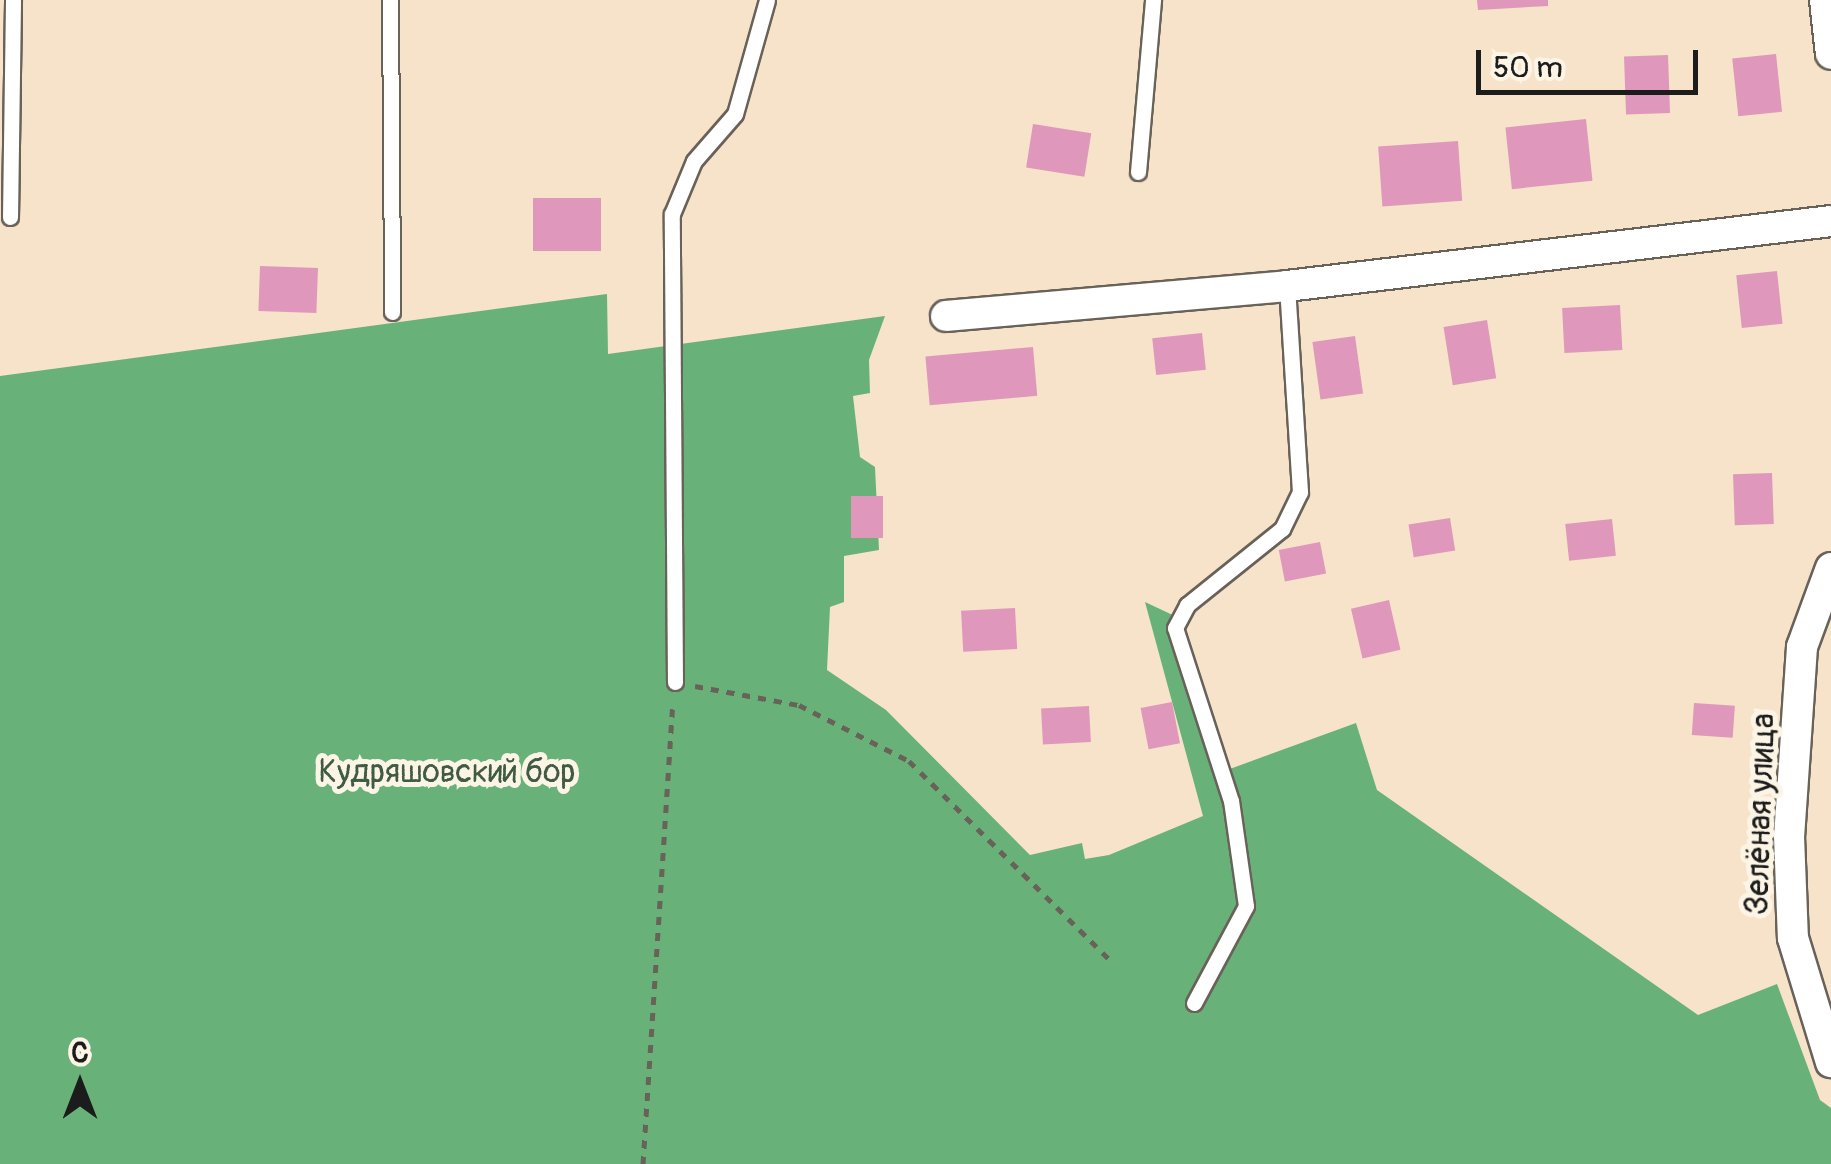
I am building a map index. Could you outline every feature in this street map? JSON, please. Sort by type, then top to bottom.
[{"type":"street","points":[[1825,0],[1831,54]]},
{"type":"street","points":[[946,316],[1287,286],[1831,221]]},
{"type":"street","name":"Зелёная улица","points":[[1831,568],[1802,647],[1789,836],[1792,938],[1831,1062]]},
{"type":"lane","points":[[10,217],[12,0]]},
{"type":"lane","points":[[390,0],[392,312]]},
{"type":"lane","points":[[675,682],[672,214],[694,161],[735,114],[767,0]]},
{"type":"lane","points":[[1138,172],[1153,0]]},
{"type":"lane","points":[[1194,1003],[1246,906],[1231,801],[1175,628],[1187,606],[1282,529],[1300,492],[1287,286]]},
{"type":"path","points":[[643,1164],[661,808],[675,682],[800,705],[909,761],[1109,959]]},
{"type":"green space","name":"Кудряшовский бор","points":[[607,294],[608,354],[885,316],[869,360],[870,393],[853,396],[860,457],[875,467],[879,550],[844,556],[844,602],[830,607],[827,670],[886,710],[1030,855],[1082,843],[1085,859],[1109,855],[1203,816],[1145,602],[1179,618],[1227,770],[1356,723],[1377,790],[1698,1015],[1777,984],[1820,1100],[1831,1108],[1831,1164],[0,1164],[0,376]]},
{"type":"building","points":[[1477,0],[1548,0],[1548,6],[1478,10]]},
{"type":"building","points":[[1776,54],[1782,112],[1738,116],[1732,59]]},
{"type":"building","points":[[1668,55],[1670,113],[1626,115],[1624,57]]},
{"type":"building","points":[[1586,119],[1592,181],[1512,189],[1505,127]]},
{"type":"building","points":[[1033,124],[1091,133],[1084,177],[1026,167]]},
{"type":"building","points":[[1458,141],[1462,201],[1382,206],[1378,147]]},
{"type":"building","points":[[533,198],[601,198],[601,251],[533,251]]},
{"type":"building","points":[[260,266],[318,268],[316,313],[258,311]]},
{"type":"building","points":[[1777,271],[1783,324],[1742,328],[1736,275]]},
{"type":"building","points":[[1620,305],[1622,350],[1564,353],[1562,308]]},
{"type":"building","points":[[1487,320],[1496,378],[1453,385],[1444,327]]},
{"type":"building","points":[[1202,333],[1206,370],[1156,375],[1152,338]]},
{"type":"building","points":[[1355,336],[1363,393],[1320,399],[1312,342]]},
{"type":"building","points":[[1033,347],[1037,396],[930,405],[925,356]]},
{"type":"building","points":[[1772,473],[1774,524],[1735,525],[1733,474]]},
{"type":"building","points":[[851,496],[883,496],[883,538],[851,538]]},
{"type":"building","points":[[1450,518],[1455,551],[1414,557],[1409,525]]},
{"type":"building","points":[[1612,519],[1616,556],[1569,561],[1565,524]]},
{"type":"building","points":[[1320,542],[1326,573],[1285,581],[1279,550]]},
{"type":"building","points":[[1389,600],[1400,650],[1362,658],[1351,609]]},
{"type":"building","points":[[1015,608],[1017,649],[963,652],[961,611]]},
{"type":"building","points":[[1172,702],[1180,743],[1149,749],[1141,708]]},
{"type":"building","points":[[1694,703],[1735,706],[1733,738],[1692,735]]},
{"type":"building","points":[[1089,706],[1091,742],[1043,744],[1041,709]]}]
